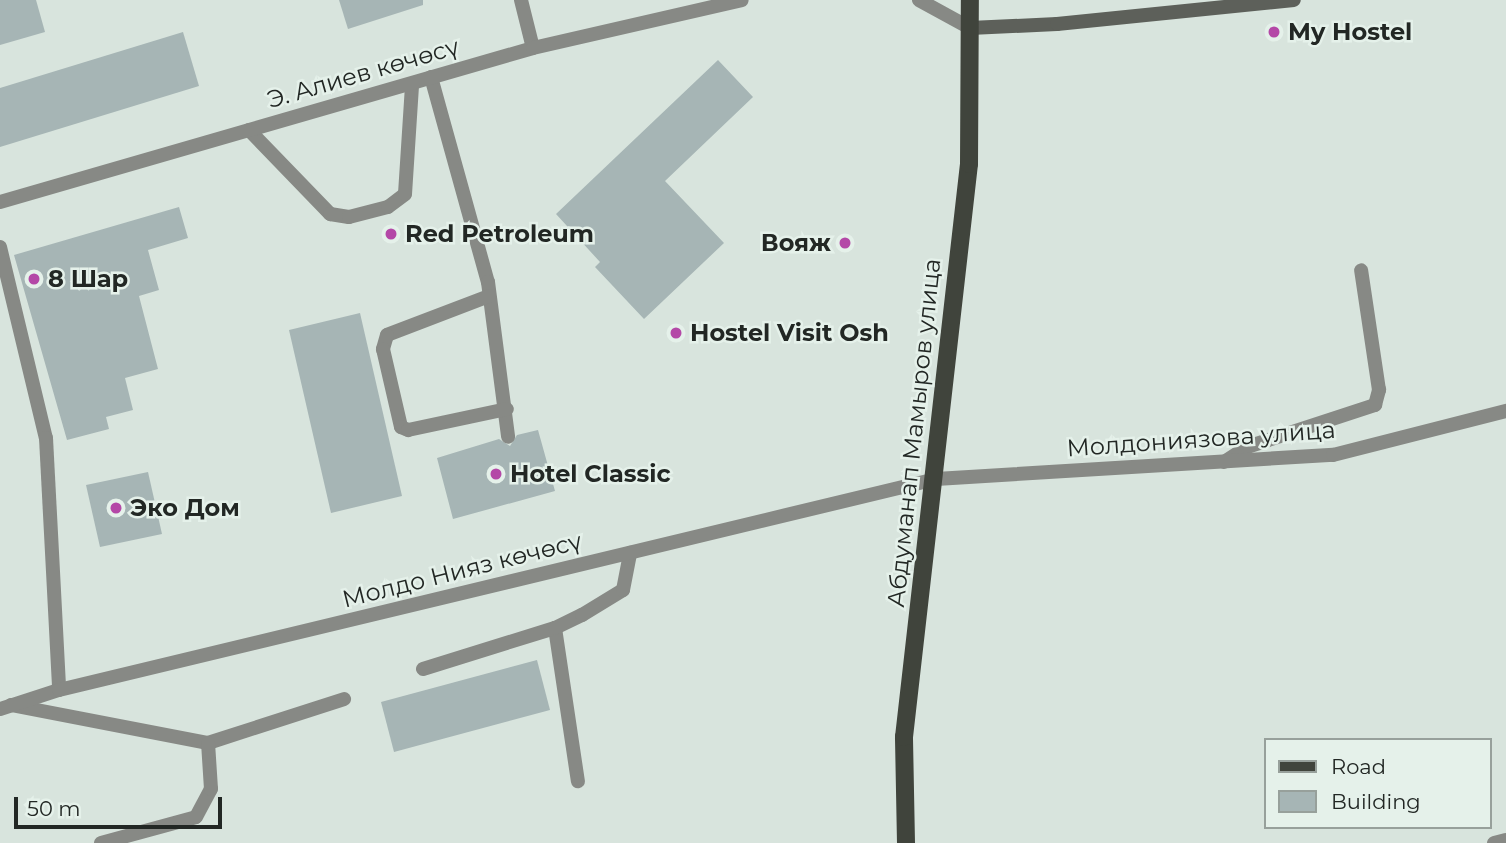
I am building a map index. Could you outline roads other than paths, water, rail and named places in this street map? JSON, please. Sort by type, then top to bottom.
[{"type":"main road","name":"Абдуманап Мамыров улица","points":[[906,843],[904,737],[936,479],[969,164],[970,0]]},
{"type":"main road","points":[[970,28],[1057,24],[1294,0]]},
{"type":"street","points":[[521,0],[533,48]]},
{"type":"street","name":"Э. Алиев көчөсү","points":[[0,202],[533,48],[742,0]]},
{"type":"street","points":[[919,0],[970,28]]},
{"type":"street","points":[[431,77],[489,296],[507,409],[508,437]]},
{"type":"street","points":[[249,130],[330,214],[348,217],[388,207],[405,194],[412,85]]},
{"type":"street","points":[[0,247],[46,438],[59,690]]},
{"type":"street","points":[[1224,462],[1247,447],[1375,405],[1379,390],[1361,270]]},
{"type":"street","points":[[489,296],[387,335],[383,349],[401,427],[408,430],[507,409]]},
{"type":"street","name":"Молдониязова улица","points":[[936,479],[1333,455],[1506,411]]},
{"type":"street","name":"Молдо Нияз көчөсү","points":[[5,707],[59,690],[936,479]]},
{"type":"street","points":[[423,669],[555,628],[623,590],[630,553]]},
{"type":"street","points":[[555,628],[578,781]]},
{"type":"street","points":[[5,707],[208,743],[344,699]]},
{"type":"street","points":[[101,843],[196,817],[211,789],[208,743]]},
{"type":"street","points":[[1494,843],[1506,840]]},
{"type":"place","name":"My Hostel","points":[[1274,32]]},
{"type":"place","name":"Red Petroleum","points":[[391,234]]},
{"type":"place","name":"Вояж","points":[[845,243]]},
{"type":"place","name":"8 Шар","points":[[34,279]]},
{"type":"place","name":"Hostel Visit Osh","points":[[676,333]]},
{"type":"place","name":"Hotel Classic","points":[[496,474]]},
{"type":"place","name":"Эко Дом","points":[[116,508]]}]
